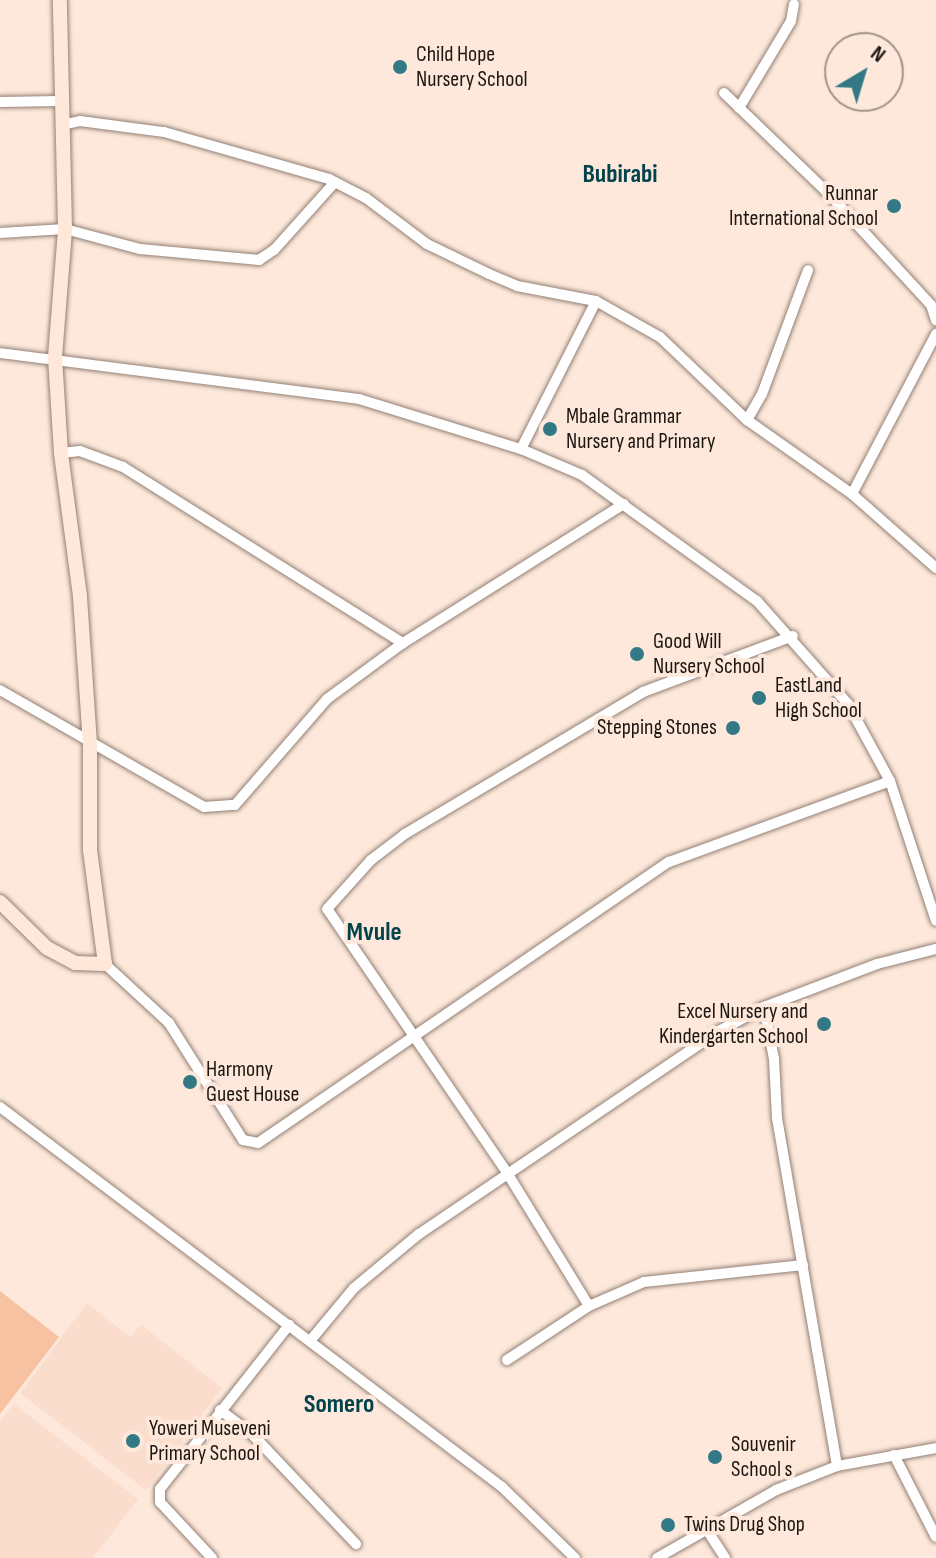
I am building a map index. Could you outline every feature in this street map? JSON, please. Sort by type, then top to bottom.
[{"type":"street","points":[[60,0],[59,101],[65,229],[55,357],[61,453],[80,596],[90,744],[90,850],[105,964],[169,1023],[250,1144],[416,1039],[669,862],[890,781]]},
{"type":"street","points":[[739,108],[791,21],[794,4]]},
{"type":"street","points":[[724,93],[828,193],[934,308],[936,320]]},
{"type":"street","points":[[0,102],[59,101]]},
{"type":"street","points":[[61,125],[80,121],[164,132],[335,182],[366,198],[427,244],[489,274],[517,286],[596,301],[660,337],[747,420],[852,494],[936,568]]},
{"type":"street","points":[[0,233],[65,229],[140,249],[259,260],[274,250],[335,182]]},
{"type":"street","points":[[747,420],[762,394],[808,270]]},
{"type":"street","points":[[521,449],[596,301]]},
{"type":"street","points":[[852,494],[936,334]]},
{"type":"street","points":[[0,353],[55,357],[359,399],[521,449],[582,475],[757,601],[793,636],[848,704],[890,781],[936,921]]},
{"type":"street","points":[[61,453],[80,451],[123,467],[403,643]]},
{"type":"street","points":[[0,690],[204,807],[235,805],[327,699],[403,643],[624,504]]},
{"type":"street","points":[[589,1306],[506,1171],[327,909],[332,899],[405,834],[643,692],[793,636]]},
{"type":"street","points":[[0,902],[47,948],[75,963],[105,964]]},
{"type":"street","points":[[310,1341],[354,1288],[506,1171],[719,1031],[764,1007],[877,964],[936,949]]},
{"type":"street","points":[[764,1007],[771,1032],[777,1118],[837,1466]]},
{"type":"street","points":[[0,1107],[502,1487],[575,1558]]},
{"type":"street","points":[[507,1360],[589,1306],[644,1282],[803,1265]]},
{"type":"street","points":[[212,1558],[158,1496],[220,1410],[289,1325]]},
{"type":"street","points":[[220,1410],[251,1433],[356,1544]]},
{"type":"street","points":[[657,1558],[705,1527],[837,1466],[936,1448]]},
{"type":"street","points":[[894,1455],[936,1537]]},
{"type":"street","points":[[705,1527],[725,1558]]},
{"type":"shaded area","points":[[0,1291],[59,1337],[0,1414]]},
{"type":"shaded area","name":"Yoweri Museveni Primary School","points":[[87,1303],[130,1337],[141,1325],[222,1388],[146,1490],[20,1393]]},
{"type":"shaded area","points":[[14,1404],[138,1499],[93,1558],[0,1558],[0,1421]]},
{"type":"place","name":"Child Hope Nursery School","points":[[400,67]]},
{"type":"place","name":"Runnar International School","points":[[894,206]]},
{"type":"place","name":"Mbale Grammar Nursery and Primary","points":[[550,429]]},
{"type":"place","name":"Good Will Nursery School","points":[[637,654]]},
{"type":"place","name":"EastLand High School","points":[[759,698]]},
{"type":"place","name":"Stepping Stones","points":[[733,728]]},
{"type":"place","name":"Excel Nursery and Kindergarten School","points":[[824,1024]]},
{"type":"place","name":"Harmony Guest House","points":[[190,1082]]},
{"type":"place","name":"Yoweri Museveni Primary School","points":[[133,1441]]},
{"type":"place","name":"Souvenir School s","points":[[715,1457]]},
{"type":"place","name":"Twins Drug Shop","points":[[668,1525]]},
{"type":"district","name":"Bubirabi","points":[[620,175]]},
{"type":"district","name":"Mvule","points":[[374,933]]},
{"type":"district","name":"Somero","points":[[339,1405]]}]
